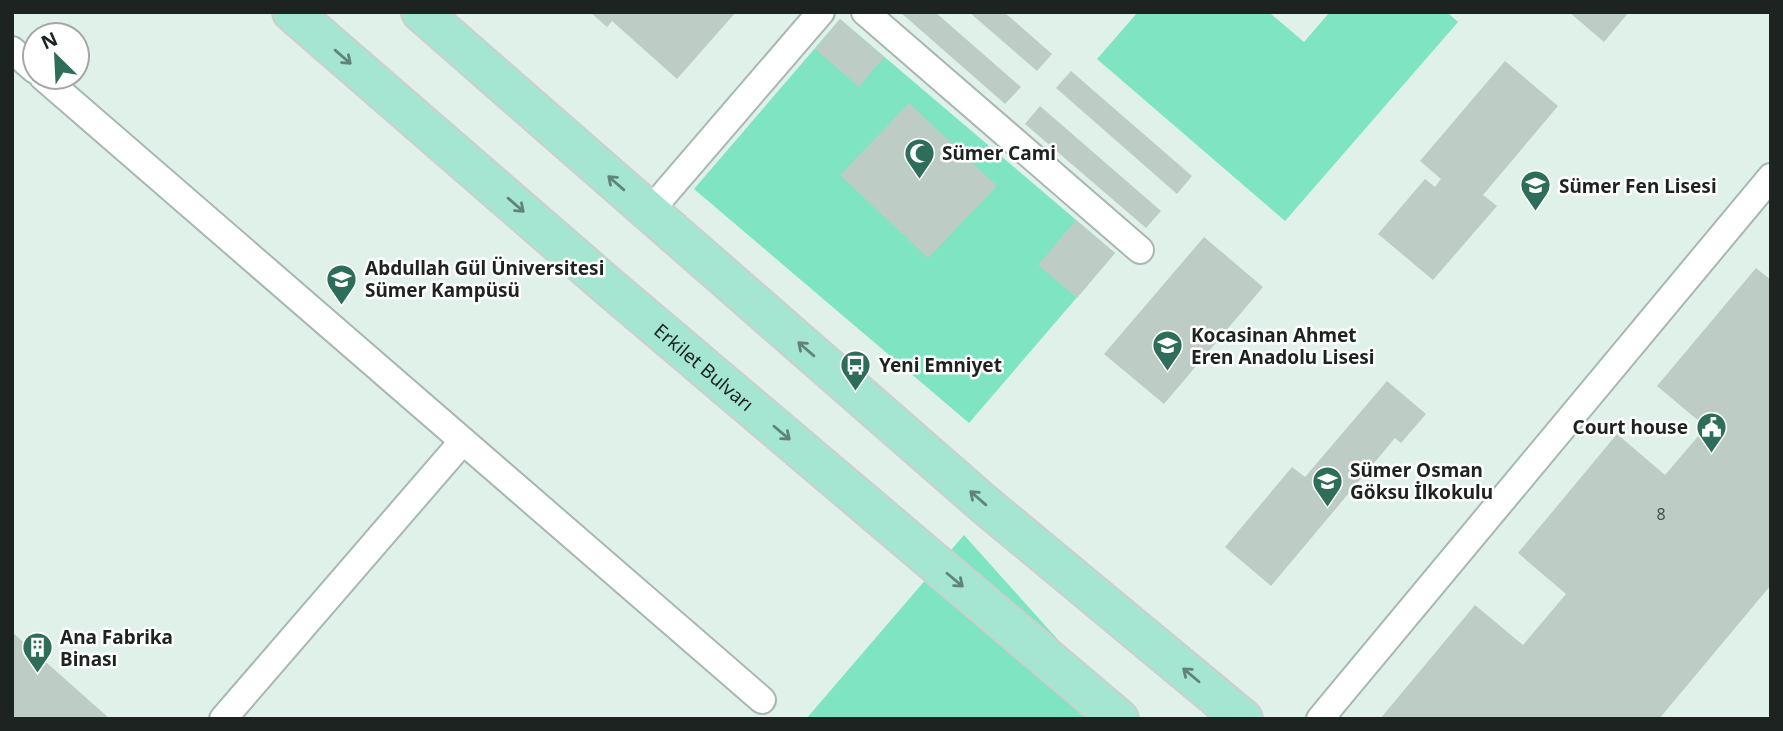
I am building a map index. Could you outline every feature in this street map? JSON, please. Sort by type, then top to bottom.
[{"type":"main road","name":"Erkilet Bulvarı","points":[[292,12],[1119,719]]},
{"type":"main road","points":[[421,12],[985,504],[1243,719]]},
{"type":"street","points":[[649,212],[821,12]]},
{"type":"street","points":[[865,12],[1140,250]]},
{"type":"street","points":[[59,91],[762,700]]},
{"type":"street","points":[[1320,719],[1771,177]]},
{"type":"street","points":[[223,719],[463,441]]},
{"type":"green space","points":[[1138,12],[1272,12],[1271,14],[1304,42],[1330,12],[1447,12],[1458,22],[1285,221],[1097,59]]},
{"type":"green space","points":[[840,19],[1115,253],[969,423],[694,189]]},
{"type":"green space","points":[[964,535],[1129,719],[806,719]]},
{"type":"building","points":[[590,12],[736,12],[677,79],[612,21],[607,27]]},
{"type":"building","points":[[900,12],[935,12],[1021,87],[1005,104]]},
{"type":"building","points":[[969,12],[1004,12],[1052,54],[1037,71]]},
{"type":"building","points":[[1569,12],[1629,12],[1604,42]]},
{"type":"building","points":[[840,19],[884,57],[859,87],[815,49]]},
{"type":"building","points":[[1505,61],[1558,106],[1483,195],[1497,206],[1433,280],[1378,234],[1425,179],[1435,187],[1441,179],[1420,161]]},
{"type":"building","points":[[1071,71],[1192,176],[1177,194],[1056,88]]},
{"type":"building","name":"Sümer Cami","points":[[909,103],[997,186],[928,258],[840,175]]},
{"type":"building","points":[[1040,106],[1161,211],[1146,228],[1025,124]]},
{"type":"building","points":[[1076,220],[1115,253],[1077,298],[1038,265]]},
{"type":"building","points":[[1204,237],[1263,287],[1164,404],[1104,354]]},
{"type":"building","points":[[1756,268],[1771,280],[1771,585],[1659,719],[1380,719],[1475,605],[1523,645],[1566,594],[1518,553],[1617,434],[1665,475],[1706,427],[1657,386]]},
{"type":"building","points":[[1387,381],[1426,414],[1401,443],[1395,438],[1271,586],[1225,547],[1292,467],[1305,477]]},
{"type":"building","name":"Ana Fabrika Binası","points":[[12,632],[110,719],[12,719]]},
{"type":"place","name":"Sümer Cami","points":[[919,180]]},
{"type":"place","name":"Sümer Fen Lisesi","points":[[1536,213]]},
{"type":"place","name":"Abdullah Gül Üniversitesi Sümer Kampüsü","points":[[342,306]]},
{"type":"place","name":"Kocasinan Ahmet Eren Anadolu Lisesi","points":[[1168,373]]},
{"type":"place","name":"Yeni Emniyet","points":[[856,392]]},
{"type":"place","name":"Court house","points":[[1711,454]]},
{"type":"place","name":"Sümer Osman Göksu İlkokulu","points":[[1327,508]]},
{"type":"place","name":"Ana Fabrika Binası","points":[[37,675]]}]
